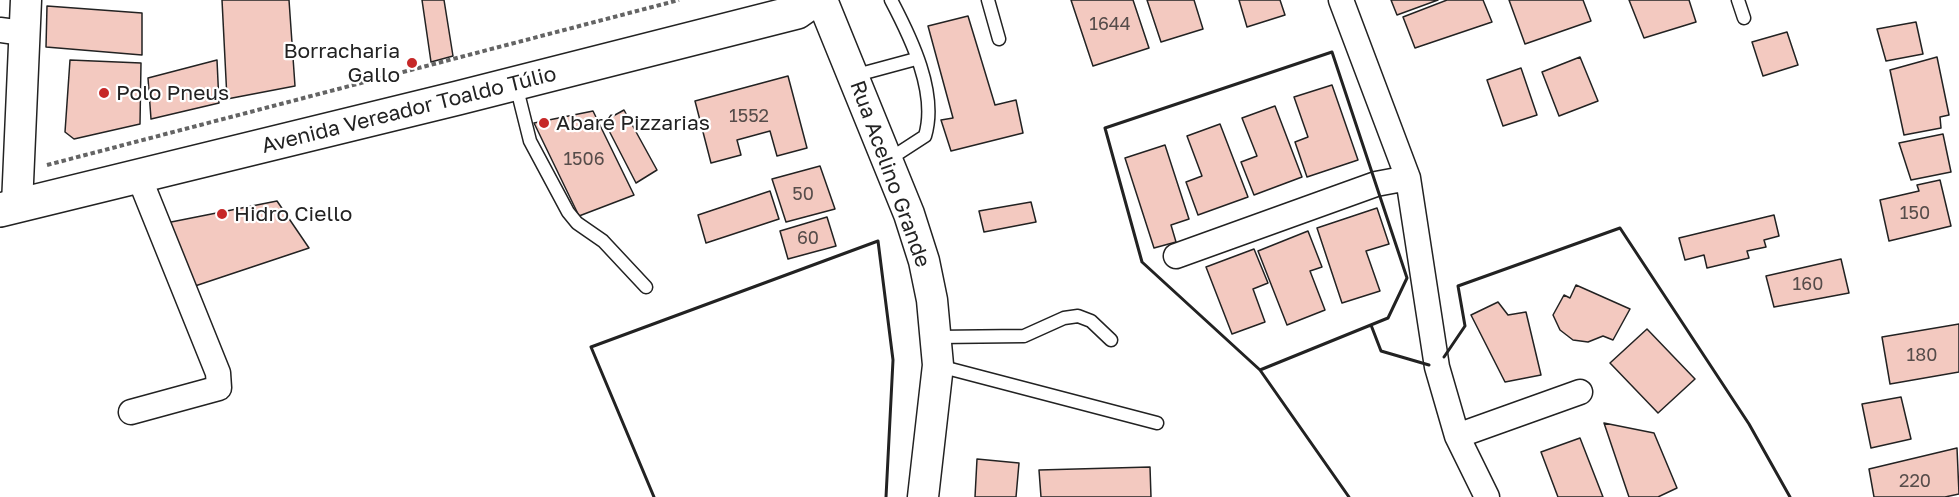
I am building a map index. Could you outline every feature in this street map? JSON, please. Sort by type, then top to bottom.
[{"type":"main road","name":"Avenida Vereador Toaldo Túlio","points":[[8,208],[516,84],[807,3]]},
{"type":"street","points":[[8,208],[18,172],[12,32],[26,0]]},
{"type":"street","points":[[1341,0],[1408,177],[1437,367],[1457,436],[1487,497]]},
{"type":"street","name":"Rua Acelino Grande","points":[[807,3],[853,76],[888,160],[924,261],[937,351],[923,497]]},
{"type":"street","points":[[131,412],[219,388],[218,373],[140,177]]},
{"type":"street","points":[[1176,256],[1376,184],[1408,177]]},
{"type":"street","points":[[1457,436],[1580,392]]},
{"type":"lane","points":[[888,160],[926,136],[930,120],[925,88],[907,31],[891,0]]},
{"type":"lane","points":[[988,0],[999,39]]},
{"type":"lane","points":[[1738,0],[1744,18]]},
{"type":"lane","points":[[853,76],[916,59]]},
{"type":"lane","points":[[516,84],[530,141],[572,218],[603,241],[646,287]]},
{"type":"lane","points":[[937,351],[1024,336],[1064,318],[1078,316],[1091,321],[1111,340]]},
{"type":"lane","points":[[937,351],[1157,423]]},
{"type":"path","points":[[18,172],[679,0]]},
{"type":"building","points":[[222,0],[289,0],[295,86],[227,99]]},
{"type":"building","points":[[422,0],[444,0],[453,56],[431,62]]},
{"type":"building","points":[[1071,0],[1133,0],[1149,48],[1093,66]]},
{"type":"building","points":[[1147,0],[1194,0],[1203,29],[1161,42]]},
{"type":"building","points":[[1239,0],[1280,0],[1285,15],[1247,27]]},
{"type":"building","points":[[1391,0],[1438,0],[1397,15]]},
{"type":"building","points":[[1447,0],[1483,0],[1492,22],[1415,48],[1403,17]]},
{"type":"building","points":[[1509,0],[1583,0],[1591,21],[1525,44]]},
{"type":"building","points":[[1629,0],[1689,0],[1696,22],[1644,38]]},
{"type":"building","points":[[47,6],[142,13],[142,55],[46,47]]},
{"type":"building","points":[[968,16],[995,105],[1016,100],[1023,133],[951,151],[941,120],[953,118],[928,26]]},
{"type":"building","points":[[1916,22],[1923,54],[1886,61],[1877,29]]},
{"type":"building","points":[[1787,32],[1798,65],[1763,76],[1752,42]]},
{"type":"building","points":[[1580,57],[1598,101],[1559,116],[1542,72]]},
{"type":"building","points":[[1937,57],[1949,115],[1940,117],[1941,128],[1904,135],[1890,70]]},
{"type":"building","name":"Polo Pneus","points":[[70,60],[141,63],[140,124],[74,139],[65,132]]},
{"type":"building","points":[[217,60],[219,103],[151,119],[148,78]]},
{"type":"building","points":[[1521,68],[1537,115],[1503,126],[1487,80]]},
{"type":"building","points":[[788,76],[807,148],[777,156],[770,131],[737,140],[741,155],[711,163],[695,101]]},
{"type":"building","points":[[1332,85],[1358,160],[1307,177],[1295,142],[1308,137],[1294,97]]},
{"type":"building","points":[[1275,106],[1302,177],[1254,195],[1241,162],[1257,156],[1242,118]]},
{"type":"building","points":[[624,110],[657,170],[636,183],[604,121]]},
{"type":"building","points":[[593,111],[634,195],[579,216],[534,123]]},
{"type":"building","points":[[1220,124],[1248,197],[1198,215],[1186,182],[1202,176],[1187,136]]},
{"type":"building","points":[[1943,134],[1951,172],[1911,180],[1899,143]]},
{"type":"building","points":[[1165,145],[1189,219],[1171,225],[1176,242],[1154,248],[1125,158]]},
{"type":"building","points":[[820,166],[835,209],[786,222],[772,179]]},
{"type":"building","points":[[1940,180],[1951,226],[1889,241],[1880,200],[1919,191],[1917,185]]},
{"type":"building","points":[[770,191],[779,219],[706,243],[698,215]]},
{"type":"building","points":[[277,201],[309,248],[189,288],[161,224]]},
{"type":"building","points":[[1031,202],[1036,222],[984,232],[979,211]]},
{"type":"building","points":[[1377,208],[1389,244],[1366,251],[1380,291],[1342,303],[1317,228]]},
{"type":"building","points":[[1774,215],[1779,236],[1764,240],[1766,247],[1747,251],[1749,258],[1707,268],[1704,255],[1685,260],[1679,238]]},
{"type":"building","points":[[827,217],[836,246],[788,259],[780,231]]},
{"type":"building","points":[[1308,231],[1322,267],[1310,271],[1325,310],[1287,325],[1258,251]]},
{"type":"building","points":[[1254,249],[1268,283],[1253,289],[1265,322],[1232,334],[1206,267]]},
{"type":"building","points":[[1841,259],[1849,293],[1774,307],[1766,276]]},
{"type":"building","points":[[1576,285],[1630,309],[1613,340],[1603,336],[1588,342],[1573,340],[1560,330],[1553,315],[1564,295],[1570,298]]},
{"type":"building","points":[[1498,302],[1508,315],[1526,312],[1541,375],[1505,382],[1471,315]]},
{"type":"building","points":[[1959,324],[1959,372],[1890,384],[1882,337]]},
{"type":"building","points":[[1647,329],[1695,379],[1658,413],[1610,363]]},
{"type":"building","points":[[1901,397],[1911,439],[1871,448],[1862,404]]},
{"type":"building","points":[[1604,423],[1654,433],[1677,488],[1658,497],[1629,497]]},
{"type":"building","points":[[1580,438],[1603,497],[1558,497],[1541,452]]},
{"type":"building","points":[[1957,448],[1959,494],[1945,497],[1874,497],[1869,469]]},
{"type":"building","points":[[977,459],[1019,463],[1016,497],[975,497]]},
{"type":"building","points":[[1150,467],[1151,497],[1041,497],[1039,470]]},
{"type":"wall","points":[[1332,52],[1407,278],[1388,318],[1260,370],[1142,262],[1105,128],[1332,52]]},
{"type":"wall","points":[[1444,357],[1465,326],[1458,286],[1620,228],[1749,424],[1790,497]]},
{"type":"wall","points":[[654,497],[591,347],[878,241],[893,360],[886,497]]},
{"type":"wall","points":[[1369,326],[1371,325],[1381,351],[1429,365]]},
{"type":"wall","points":[[1260,370],[1349,497]]},
{"type":"place","name":"Borracharia Gallo","points":[[412,63]]},
{"type":"place","name":"Polo Pneus","points":[[104,93]]},
{"type":"place","name":"Abaré Pizzarias","points":[[544,123]]},
{"type":"place","name":"Hidro Ciello","points":[[222,214]]}]
